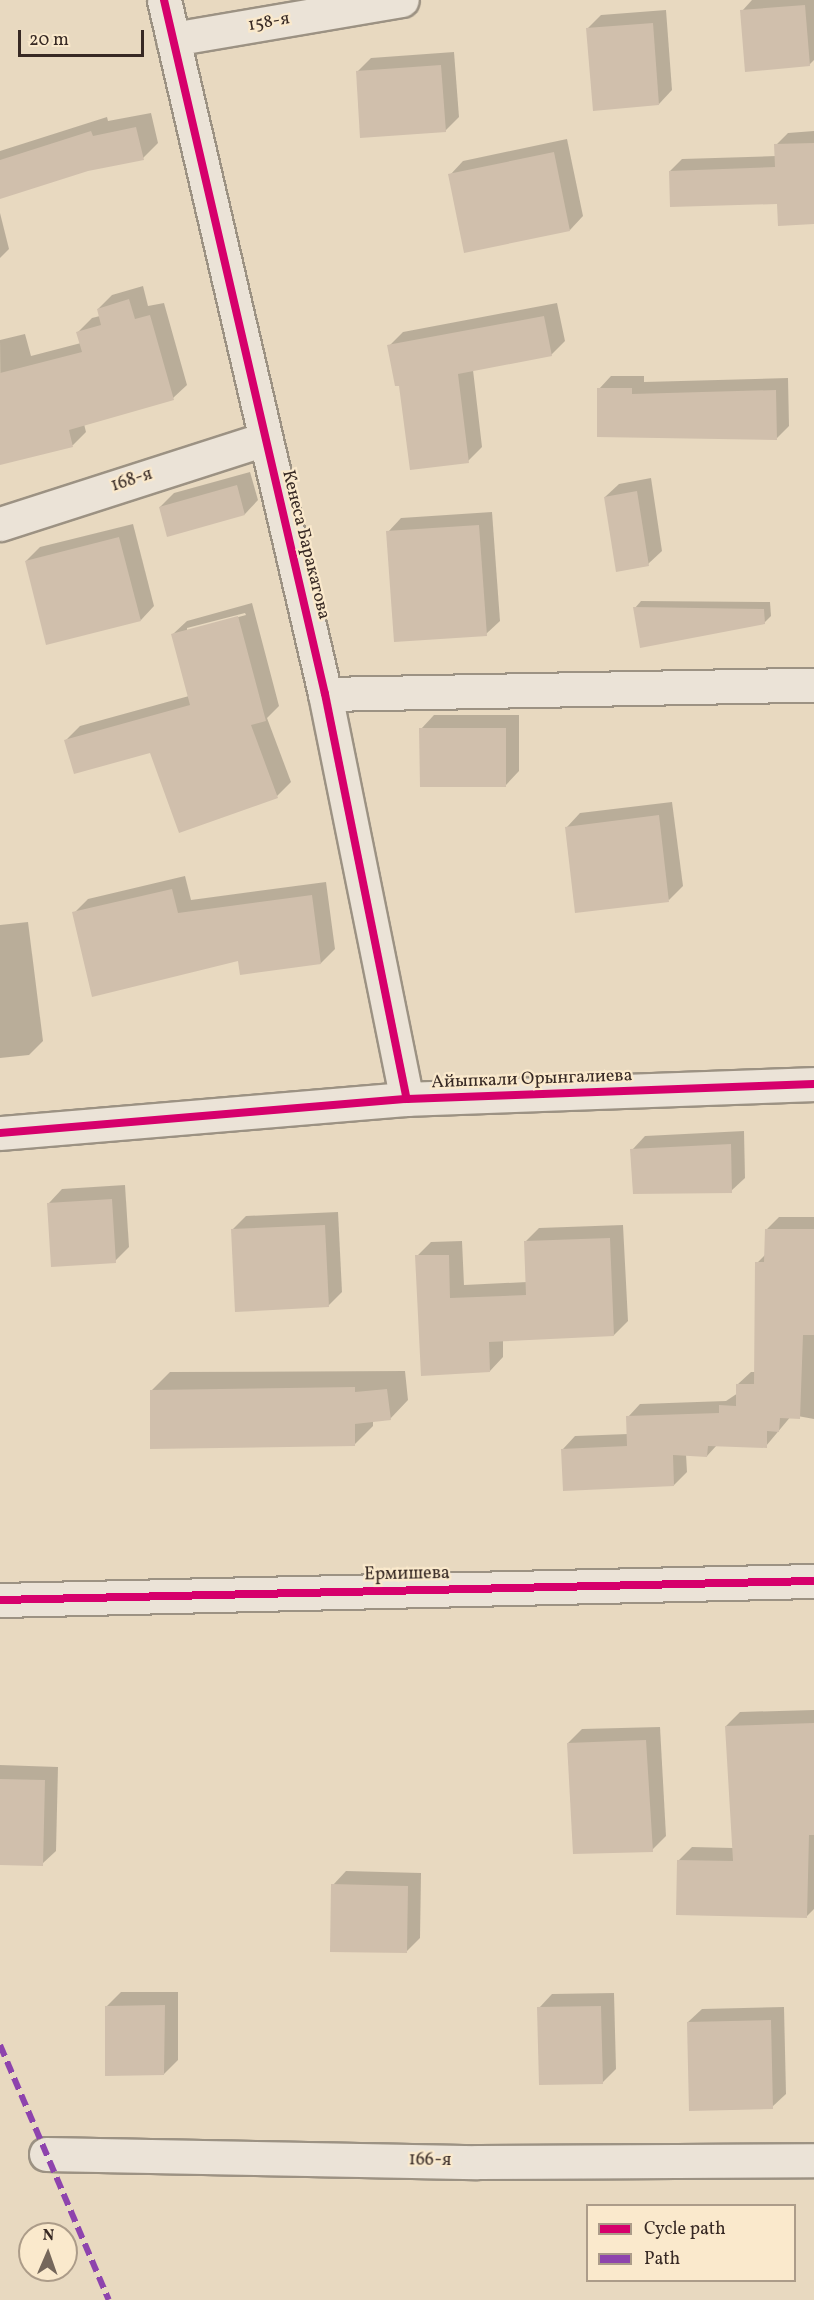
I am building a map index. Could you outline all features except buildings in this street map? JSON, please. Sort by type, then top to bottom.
[{"type":"street","name":"Кенеса Баракатова","points":[[164,0],[325,694],[407,1100]]},
{"type":"street","name":"158-я","points":[[173,39],[402,0]]},
{"type":"street","name":"168-я","points":[[0,524],[264,439]]},
{"type":"street","points":[[325,694],[814,685]]},
{"type":"street","name":"Айыпкали Орынгалиева","points":[[0,1133],[407,1100],[814,1084]]},
{"type":"street","name":"Ермишева","points":[[0,1600],[814,1581]]},
{"type":"street","name":"166-я","points":[[45,2154],[477,2162],[814,2160]]},
{"type":"marked path","points":[[0,2045],[109,2300]]},
{"type":"cycle path","points":[[164,0],[325,694],[407,1099]]},
{"type":"cycle path","points":[[0,1133],[407,1099],[814,1084]]},
{"type":"cycle path","points":[[0,1600],[814,1581]]}]
